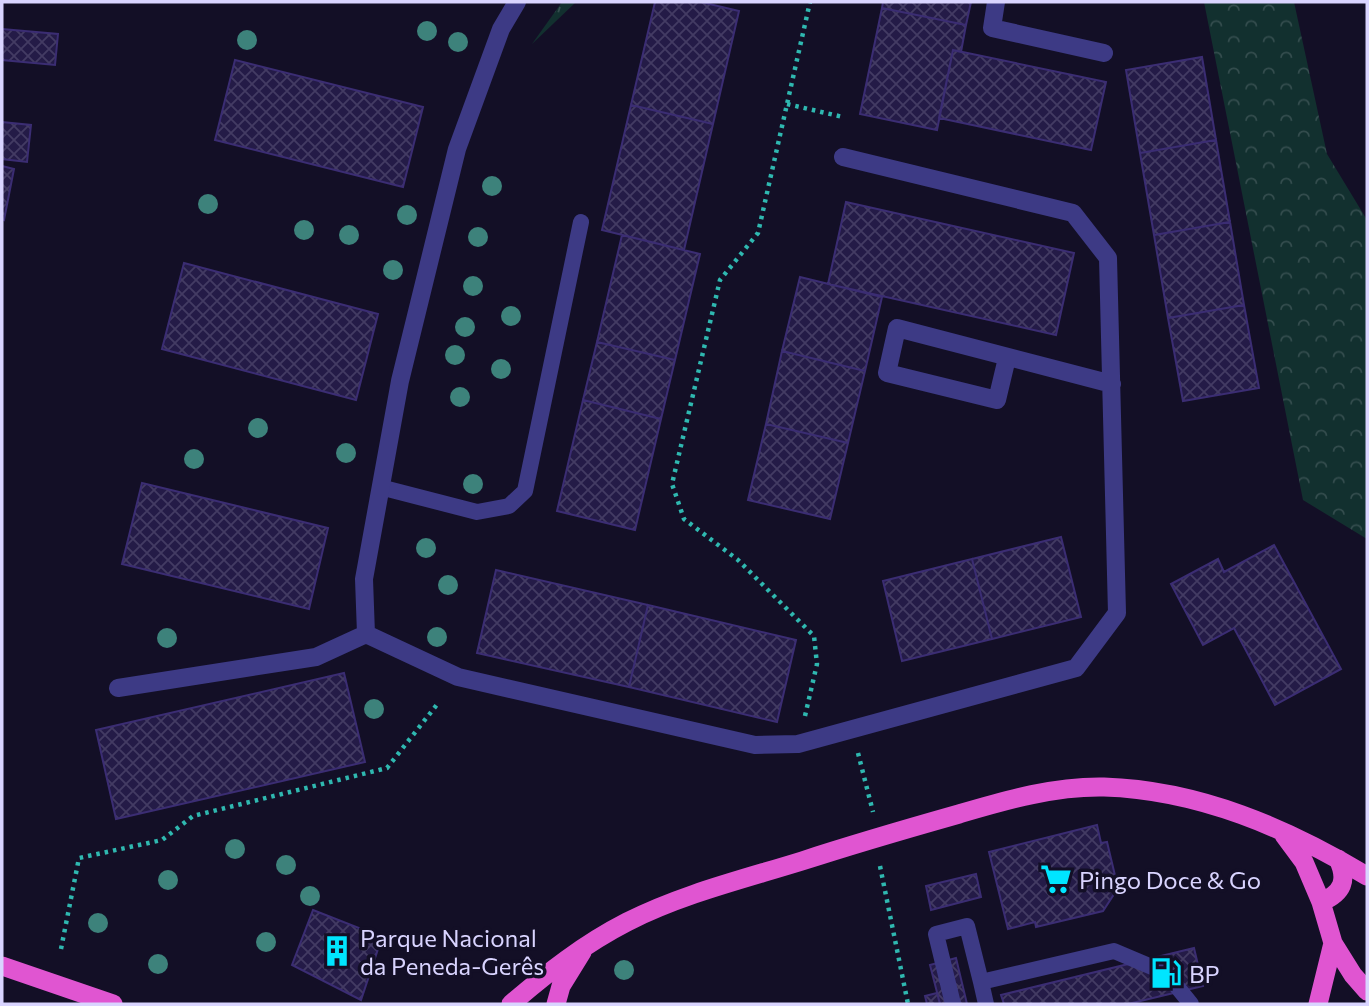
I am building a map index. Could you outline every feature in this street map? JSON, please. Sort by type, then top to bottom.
[{"type":"highway","points":[[511,1004],[549,971],[586,945],[628,921],[680,900],[877,837],[1017,797],[1063,789],[1104,787],[1153,791],[1222,807],[1338,859],[1367,876]]},
{"type":"highway","points":[[1281,832],[1304,863],[1321,902],[1333,943],[1353,975],[1367,991]]},
{"type":"highway","points":[[1321,902],[1333,897],[1343,884],[1344,871],[1338,859]]},
{"type":"highway","points":[[1318,1004],[1333,943]]},
{"type":"highway","points":[[556,1004],[561,986],[586,945]]},
{"type":"highway","points":[[2,966],[113,1004]]},
{"type":"street","points":[[366,634],[364,579],[400,381],[457,149],[501,29],[517,2]]},
{"type":"street","points":[[996,2],[992,28],[1104,53]]},
{"type":"street","points":[[118,688],[316,657],[366,634],[458,677],[755,745],[798,744],[1076,668],[1117,613],[1108,258],[1073,213],[843,157]]},
{"type":"street","points":[[1007,358],[998,400],[887,373],[897,328],[1112,384]]},
{"type":"lane","points":[[380,487],[477,512],[509,506],[525,491],[581,222]]},
{"type":"lane","points":[[953,1004],[936,934],[967,926],[986,1004]]},
{"type":"lane","points":[[981,982],[1114,951],[1166,973],[1191,1004]]},
{"type":"path","points":[[803,722],[817,664],[814,636],[738,560],[684,519],[672,484],[720,280],[758,233],[810,2]]},
{"type":"path","points":[[788,104],[843,117]]},
{"type":"path","points":[[61,949],[79,858],[162,840],[193,816],[387,768],[439,702]]},
{"type":"path","points":[[857,748],[874,817]]},
{"type":"path","points":[[880,866],[908,1004]]},
{"type":"green space","points":[[562,2],[576,2],[532,44]]},
{"type":"green space","points":[[1204,2],[1294,2],[1327,154],[1367,220],[1367,539],[1303,500]]},
{"type":"building","points":[[655,2],[701,2],[739,11],[713,124],[631,105]]},
{"type":"building","points":[[883,2],[971,2],[966,25],[882,8]]},
{"type":"building","points":[[882,8],[966,25],[961,52],[953,50],[937,130],[860,114]]},
{"type":"building","points":[[2,29],[58,34],[55,65],[2,60]]},
{"type":"building","points":[[953,50],[1106,82],[1091,150],[939,118]]},
{"type":"building","points":[[1202,57],[1216,140],[1140,153],[1126,70]]},
{"type":"building","points":[[235,60],[423,107],[403,187],[215,140]]},
{"type":"building","points":[[631,105],[713,124],[684,250],[602,230]]},
{"type":"building","points":[[2,122],[31,125],[27,162],[2,159]]},
{"type":"building","points":[[1216,140],[1230,222],[1154,235],[1140,153]]},
{"type":"building","points":[[2,166],[14,169],[4,220],[2,219]]},
{"type":"building","points":[[846,202],[1074,253],[1056,335],[828,284]]},
{"type":"building","points":[[1230,222],[1244,305],[1168,318],[1154,235]]},
{"type":"building","points":[[622,235],[700,254],[675,360],[597,342]]},
{"type":"building","points":[[184,263],[378,314],[356,400],[162,349]]},
{"type":"building","points":[[800,277],[882,297],[865,371],[782,351]]},
{"type":"building","points":[[1244,305],[1259,388],[1183,401],[1168,318]]},
{"type":"building","points":[[597,342],[675,360],[661,419],[583,400]]},
{"type":"building","points":[[782,351],[865,371],[848,443],[766,424]]},
{"type":"building","points":[[583,400],[661,419],[635,530],[557,511]]},
{"type":"building","points":[[766,424],[848,443],[830,519],[748,500]]},
{"type":"building","points":[[142,483],[328,528],[309,609],[122,564]]},
{"type":"building","points":[[1061,537],[1081,617],[992,639],[972,559]]},
{"type":"building","points":[[1274,545],[1341,669],[1275,705],[1234,628],[1203,645],[1171,584],[1218,559],[1224,572]]},
{"type":"building","points":[[972,559],[992,639],[902,661],[883,581]]},
{"type":"building","points":[[496,570],[648,605],[629,687],[477,653]]},
{"type":"building","points":[[648,605],[796,640],[777,722],[629,687]]},
{"type":"building","points":[[344,673],[365,762],[116,819],[96,730]]},
{"type":"building","points":[[1097,825],[1101,843],[1107,842],[1118,888],[1103,911],[1036,927],[1035,922],[1008,929],[989,852]]},
{"type":"building","points":[[976,874],[981,897],[931,910],[926,886]]},
{"type":"building","name":"Parque Nacional da Peneda-Gerês","points":[[313,910],[382,937],[361,1000],[292,965]]},
{"type":"building","points":[[1194,948],[1203,986],[1128,1004],[1004,1004],[1001,995]]},
{"type":"building","points":[[956,958],[967,1004],[940,1004],[930,965]]},
{"type":"building","points":[[937,993],[940,1004],[927,1004],[925,996]]},
{"type":"place","name":"Pingo Doce & Go","points":[[1056,879]]},
{"type":"place","name":"Parque Nacional da Peneda-Gerês","points":[[337,951]]},
{"type":"place","name":"BP","points":[[1166,973]]}]
